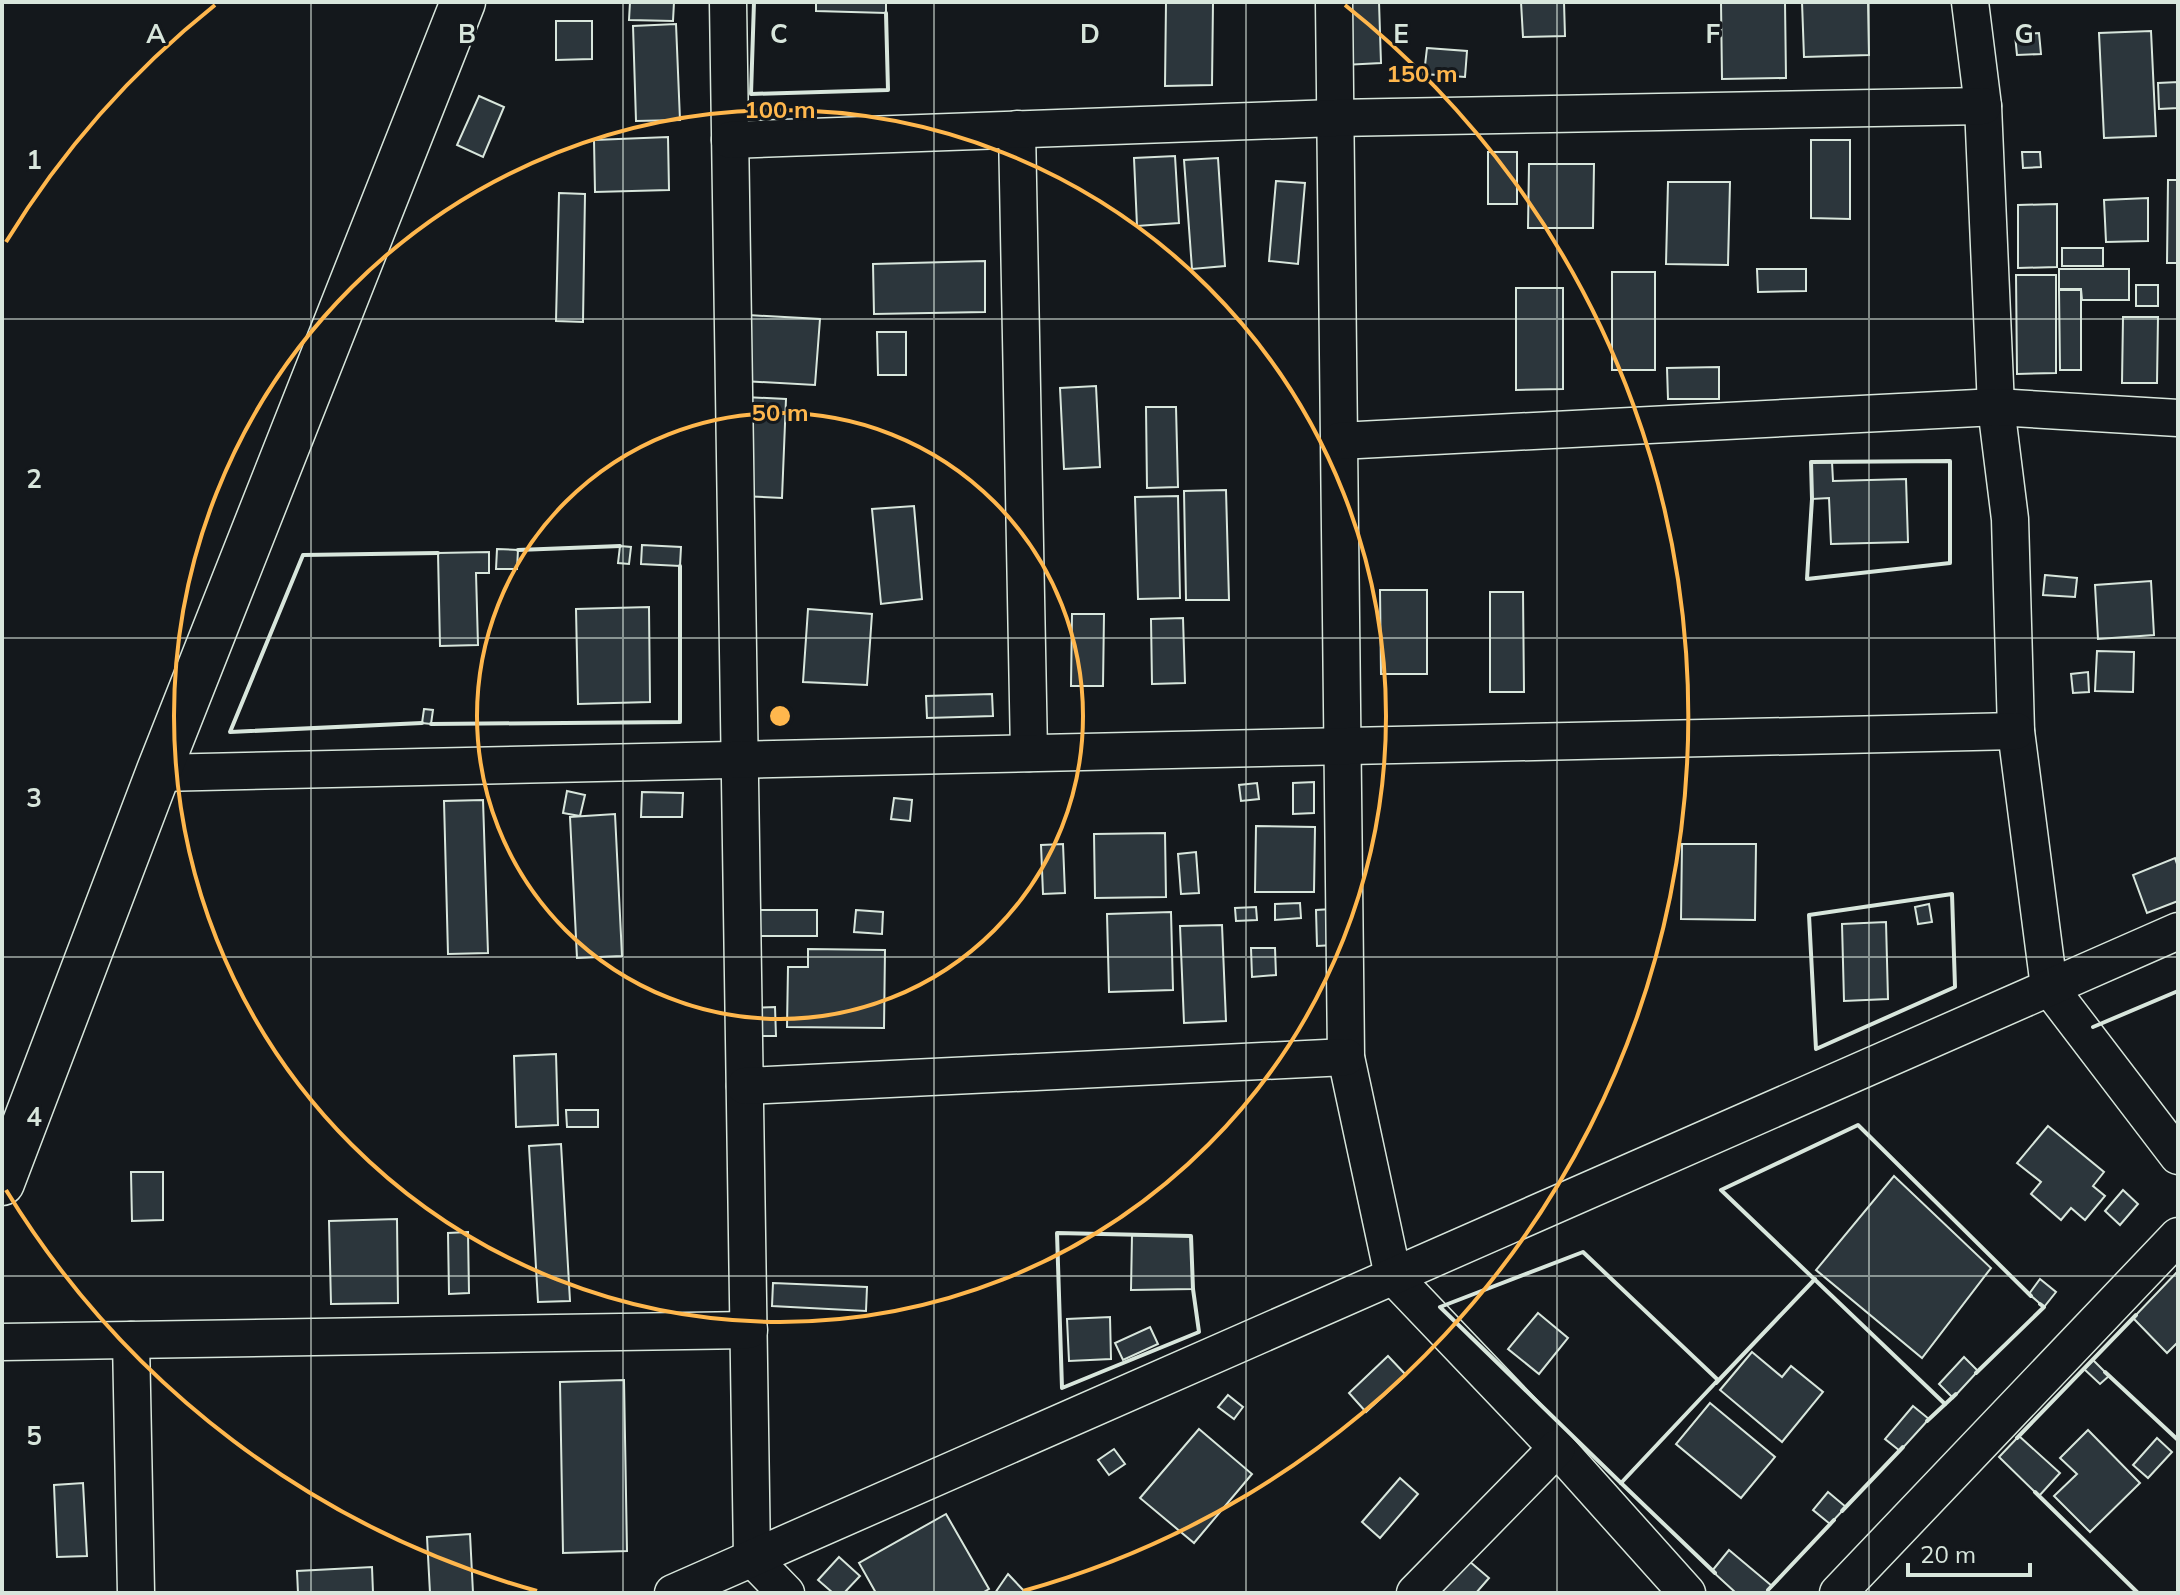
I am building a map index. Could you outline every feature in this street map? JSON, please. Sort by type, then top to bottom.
[{"type":"street","points":[[2,1183],[158,773],[463,2]]},
{"type":"street","points":[[728,2],[752,1558],[786,1593]]},
{"type":"street","points":[[1334,2],[1346,1057],[1393,1276],[1557,1448],[1687,1593]]},
{"type":"street","points":[[1970,2],[1983,106],[1996,407],[2010,519],[2016,731],[2049,987],[2178,1156]]},
{"type":"street","points":[[730,140],[1335,118],[1983,106]]},
{"type":"street","points":[[1017,129],[1029,753]]},
{"type":"street","points":[[1339,441],[1996,407],[2178,418]]},
{"type":"street","points":[[158,773],[2016,731]]},
{"type":"street","points":[[673,1593],[2178,931]]},
{"type":"street","points":[[745,1086],[1346,1057]]},
{"type":"street","points":[[1838,1593],[2178,1236]]},
{"type":"street","points":[[2,1342],[749,1330]]},
{"type":"street","points":[[131,1340],[136,1593]]},
{"type":"street","points":[[1415,1593],[1557,1448]]},
{"type":"building","points":[[630,2],[674,2],[673,21],[629,20]]},
{"type":"building","points":[[816,2],[886,2],[886,13],[816,11]]},
{"type":"building","points":[[1166,2],[1213,2],[1212,85],[1165,86]]},
{"type":"building","points":[[1342,2],[1379,2],[1381,63],[1344,65]]},
{"type":"building","points":[[1521,2],[1564,2],[1565,36],[1523,37]]},
{"type":"building","points":[[1721,2],[1785,2],[1786,78],[1722,79]]},
{"type":"building","points":[[1802,2],[1868,2],[1869,55],[1804,57]]},
{"type":"building","points":[[556,21],[592,21],[592,59],[556,60]]},
{"type":"building","points":[[676,24],[680,120],[636,121],[633,26]]},
{"type":"building","points":[[2151,31],[2156,136],[2104,138],[2099,33]]},
{"type":"building","points":[[2039,33],[2041,54],[2017,55],[2015,35]]},
{"type":"building","points":[[1427,48],[1467,51],[1465,77],[1424,74]]},
{"type":"building","points":[[2178,82],[2178,108],[2159,109],[2158,83]]},
{"type":"building","points":[[479,96],[504,107],[483,157],[457,145]]},
{"type":"building","points":[[668,137],[669,190],[595,192],[594,140]]},
{"type":"building","points":[[1811,140],[1850,140],[1850,219],[1811,218]]},
{"type":"building","points":[[1488,152],[1517,152],[1517,204],[1488,204]]},
{"type":"building","points":[[2022,152],[2040,152],[2041,167],[2023,168]]},
{"type":"building","points":[[1175,156],[1179,223],[1137,226],[1134,158]]},
{"type":"building","points":[[1218,158],[1225,266],[1192,269],[1184,160]]},
{"type":"building","points":[[1529,164],[1594,164],[1593,228],[1528,228]]},
{"type":"building","points":[[2168,180],[2178,180],[2178,263],[2167,263]]},
{"type":"building","points":[[1276,181],[1305,183],[1298,264],[1269,261]]},
{"type":"building","points":[[1668,182],[1730,182],[1728,265],[1666,264]]},
{"type":"building","points":[[559,193],[585,194],[583,322],[556,321]]},
{"type":"building","points":[[2148,198],[2148,241],[2106,242],[2104,200]]},
{"type":"building","points":[[2057,204],[2057,267],[2018,268],[2018,205]]},
{"type":"building","points":[[2062,248],[2103,248],[2103,266],[2062,266]]},
{"type":"building","points":[[985,261],[985,312],[874,314],[873,264]]},
{"type":"building","points":[[1757,269],[1806,269],[1806,291],[1758,292]]},
{"type":"building","points":[[2059,269],[2129,269],[2129,300],[2082,300],[2081,289],[2059,289]]},
{"type":"building","points":[[1612,272],[1655,272],[1655,370],[1612,370]]},
{"type":"building","points":[[2016,275],[2056,275],[2056,373],[2017,374]]},
{"type":"building","points":[[2136,285],[2158,285],[2158,306],[2136,306]]},
{"type":"building","points":[[1516,288],[1563,288],[1563,389],[1516,390]]},
{"type":"building","points":[[2059,290],[2081,290],[2081,370],[2060,370]]},
{"type":"building","points":[[748,315],[820,319],[815,385],[743,381]]},
{"type":"building","points":[[2123,317],[2158,317],[2157,383],[2122,383]]},
{"type":"building","points":[[877,332],[906,332],[906,375],[878,375]]},
{"type":"building","points":[[1719,367],[1719,399],[1668,399],[1667,368]]},
{"type":"building","points":[[1096,386],[1100,467],[1064,469],[1060,388]]},
{"type":"building","points":[[745,397],[786,399],[782,498],[741,496]]},
{"type":"building","points":[[1146,407],[1176,407],[1178,487],[1147,488]]},
{"type":"building","points":[[1811,462],[1832,462],[1833,481],[1906,479],[1908,542],[1831,544],[1829,498],[1812,499]]},
{"type":"building","points":[[1226,490],[1229,600],[1186,600],[1184,491]]},
{"type":"building","points":[[1178,496],[1180,598],[1138,599],[1135,497]]},
{"type":"building","points":[[914,506],[922,599],[881,604],[872,509]]},
{"type":"building","points":[[642,545],[681,547],[680,566],[641,564]]},
{"type":"building","points":[[620,546],[631,547],[629,564],[618,563]]},
{"type":"building","points":[[497,549],[518,550],[517,569],[496,569]]},
{"type":"building","points":[[489,552],[489,573],[476,573],[478,645],[440,646],[438,553]]},
{"type":"building","points":[[2045,575],[2077,578],[2075,597],[2043,595]]},
{"type":"building","points":[[2151,581],[2154,635],[2098,639],[2095,585]]},
{"type":"building","points":[[1380,590],[1427,590],[1427,674],[1381,674]]},
{"type":"building","points":[[1490,592],[1523,592],[1524,692],[1490,692]]},
{"type":"building","points":[[649,607],[650,702],[578,704],[576,609]]},
{"type":"building","points":[[808,609],[872,614],[867,685],[803,682]]},
{"type":"building","points":[[1072,614],[1104,614],[1103,686],[1071,686]]},
{"type":"building","points":[[1183,618],[1185,683],[1152,684],[1151,619]]},
{"type":"building","points":[[2097,651],[2134,652],[2133,692],[2095,691]]},
{"type":"building","points":[[2088,672],[2089,692],[2073,693],[2071,674]]},
{"type":"building","points":[[992,694],[993,716],[927,718],[926,696]]},
{"type":"building","points":[[424,709],[433,710],[431,724],[422,723]]},
{"type":"building","points":[[1314,782],[1314,813],[1293,814],[1293,783]]},
{"type":"building","points":[[1257,783],[1259,799],[1241,801],[1239,785]]},
{"type":"building","points":[[567,791],[585,795],[580,816],[563,813]]},
{"type":"building","points":[[642,792],[683,793],[682,817],[641,817]]},
{"type":"building","points":[[894,798],[912,800],[910,821],[891,819]]},
{"type":"building","points":[[483,800],[488,953],[448,954],[444,801]]},
{"type":"building","points":[[615,814],[622,956],[577,958],[570,817]]},
{"type":"building","points":[[1256,826],[1315,827],[1314,892],[1255,892]]},
{"type":"building","points":[[1165,833],[1166,897],[1095,898],[1094,834]]},
{"type":"building","points":[[1063,844],[1065,893],[1043,894],[1041,845]]},
{"type":"building","points":[[1682,844],[1756,844],[1755,920],[1681,919]]},
{"type":"building","points":[[1196,852],[1199,893],[1181,894],[1178,854]]},
{"type":"building","points":[[2175,858],[2178,901],[2147,913],[2133,875]]},
{"type":"building","points":[[1300,903],[1301,918],[1275,920],[1275,904]]},
{"type":"building","points":[[1929,904],[1932,922],[1918,924],[1915,907]]},
{"type":"building","points":[[1256,907],[1257,920],[1236,921],[1235,908]]},
{"type":"building","points":[[1332,909],[1334,945],[1317,946],[1316,910]]},
{"type":"building","points":[[760,910],[817,910],[817,936],[759,936]]},
{"type":"building","points":[[856,910],[883,912],[882,934],[854,932]]},
{"type":"building","points":[[1171,912],[1173,990],[1109,992],[1107,914]]},
{"type":"building","points":[[1886,922],[1888,999],[1844,1001],[1842,924]]},
{"type":"building","points":[[1222,925],[1226,1021],[1184,1023],[1180,926]]},
{"type":"building","points":[[1251,948],[1275,948],[1276,975],[1252,977]]},
{"type":"building","points":[[808,949],[885,950],[884,1028],[787,1027],[788,967],[808,967]]},
{"type":"building","points":[[775,1007],[776,1036],[752,1036],[751,1008]]},
{"type":"building","points":[[556,1054],[558,1125],[516,1127],[514,1056]]},
{"type":"building","points":[[566,1110],[598,1110],[598,1127],[567,1127]]},
{"type":"building","points":[[2048,1126],[2104,1172],[2093,1186],[2105,1196],[2085,1220],[2071,1208],[2061,1220],[2031,1194],[2041,1182],[2017,1163]]},
{"type":"building","points":[[561,1144],[570,1301],[538,1302],[529,1146]]},
{"type":"building","points":[[131,1172],[163,1172],[163,1220],[132,1221]]},
{"type":"building","points":[[1894,1176],[1991,1268],[1922,1358],[1816,1270]]},
{"type":"building","points":[[2123,1190],[2138,1204],[2120,1225],[2105,1211]]},
{"type":"building","points":[[397,1219],[398,1303],[331,1304],[329,1221]]},
{"type":"building","points":[[468,1232],[469,1293],[449,1294],[448,1233]]},
{"type":"building","points":[[1132,1235],[1191,1236],[1193,1289],[1131,1290]]},
{"type":"building","points":[[2178,1271],[2178,1342],[2167,1353],[2133,1318]]},
{"type":"building","points":[[2040,1279],[2056,1292],[2044,1307],[2029,1294]]},
{"type":"building","points":[[773,1283],[867,1287],[866,1311],[772,1306]]},
{"type":"building","points":[[1538,1313],[1568,1338],[1539,1374],[1508,1349]]},
{"type":"building","points":[[1110,1317],[1111,1359],[1069,1361],[1067,1319]]},
{"type":"building","points":[[1150,1327],[1158,1344],[1123,1360],[1115,1343]]},
{"type":"building","points":[[1752,1352],[1782,1377],[1791,1366],[1823,1392],[1782,1442],[1720,1390]]},
{"type":"building","points":[[1388,1356],[1406,1375],[1366,1412],[1349,1393]]},
{"type":"building","points":[[1964,1357],[1978,1371],[1953,1398],[1939,1384]]},
{"type":"building","points":[[2093,1360],[2109,1376],[2100,1384],[2084,1369]]},
{"type":"building","points":[[624,1380],[627,1551],[563,1553],[560,1382]]},
{"type":"building","points":[[1228,1395],[1243,1407],[1234,1419],[1218,1407]]},
{"type":"building","points":[[1710,1403],[1775,1457],[1741,1498],[1676,1444]]},
{"type":"building","points":[[1913,1406],[1929,1419],[1900,1451],[1885,1439]]},
{"type":"building","points":[[1199,1429],[1252,1474],[1194,1543],[1140,1498]]},
{"type":"building","points":[[2088,1430],[2140,1483],[2090,1532],[2054,1496],[2077,1474],[2060,1458]]},
{"type":"building","points":[[2019,1436],[2060,1473],[2039,1496],[1999,1457]]},
{"type":"building","points":[[2157,1438],[2172,1452],[2148,1478],[2133,1465]]},
{"type":"building","points":[[1114,1449],[1125,1464],[1109,1475],[1098,1460]]},
{"type":"building","points":[[1400,1478],[1418,1494],[1380,1538],[1362,1522]]},
{"type":"building","points":[[83,1483],[87,1556],[57,1557],[54,1485]]},
{"type":"building","points":[[1828,1492],[1846,1507],[1830,1524],[1813,1510]]},
{"type":"building","points":[[946,1514],[989,1589],[982,1593],[876,1593],[859,1563]]},
{"type":"building","points":[[470,1534],[473,1593],[430,1593],[427,1537]]},
{"type":"building","points":[[1729,1550],[1772,1586],[1765,1593],[1736,1593],[1712,1571]]},
{"type":"building","points":[[1462,1555],[1489,1578],[1476,1593],[1429,1593]]},
{"type":"building","points":[[839,1557],[860,1576],[844,1593],[833,1593],[818,1580]]},
{"type":"building","points":[[372,1567],[373,1593],[298,1593],[297,1571]]},
{"type":"building","points":[[1008,1574],[1026,1593],[995,1593]]},
{"type":"wall","points":[[754,2],[751,94],[888,90],[886,13]]},
{"type":"wall","points":[[1950,461],[1950,563],[1807,579],[1811,462],[1950,461]]},
{"type":"wall","points":[[518,550],[620,546]]},
{"type":"wall","points":[[422,723],[230,732],[303,555],[438,553]]},
{"type":"wall","points":[[431,724],[680,722],[680,566]]},
{"type":"wall","points":[[1952,894],[1955,987],[1816,1049],[1809,915],[1952,894]]},
{"type":"wall","points":[[2093,1027],[2178,991]]},
{"type":"wall","points":[[1945,1404],[1721,1190],[1858,1125],[2031,1296]]},
{"type":"wall","points":[[1057,1233],[1191,1236],[1193,1289],[1199,1332],[1062,1388],[1057,1233]]},
{"type":"wall","points":[[1583,1252],[1718,1380],[1621,1483],[1440,1307],[1583,1252]]},
{"type":"wall","points":[[1716,1383],[1815,1279]]},
{"type":"wall","points":[[1976,1373],[2044,1307],[2040,1304]]},
{"type":"wall","points":[[2017,1438],[2136,1315]]},
{"type":"wall","points":[[2105,1372],[2178,1440]]},
{"type":"wall","points":[[1927,1421],[1956,1394]]},
{"type":"wall","points":[[1842,1511],[1903,1447]]},
{"type":"wall","points":[[1622,1482],[1715,1573]]},
{"type":"wall","points":[[2035,1492],[2138,1593]]},
{"type":"wall","points":[[1768,1590],[1834,1520]]}]
